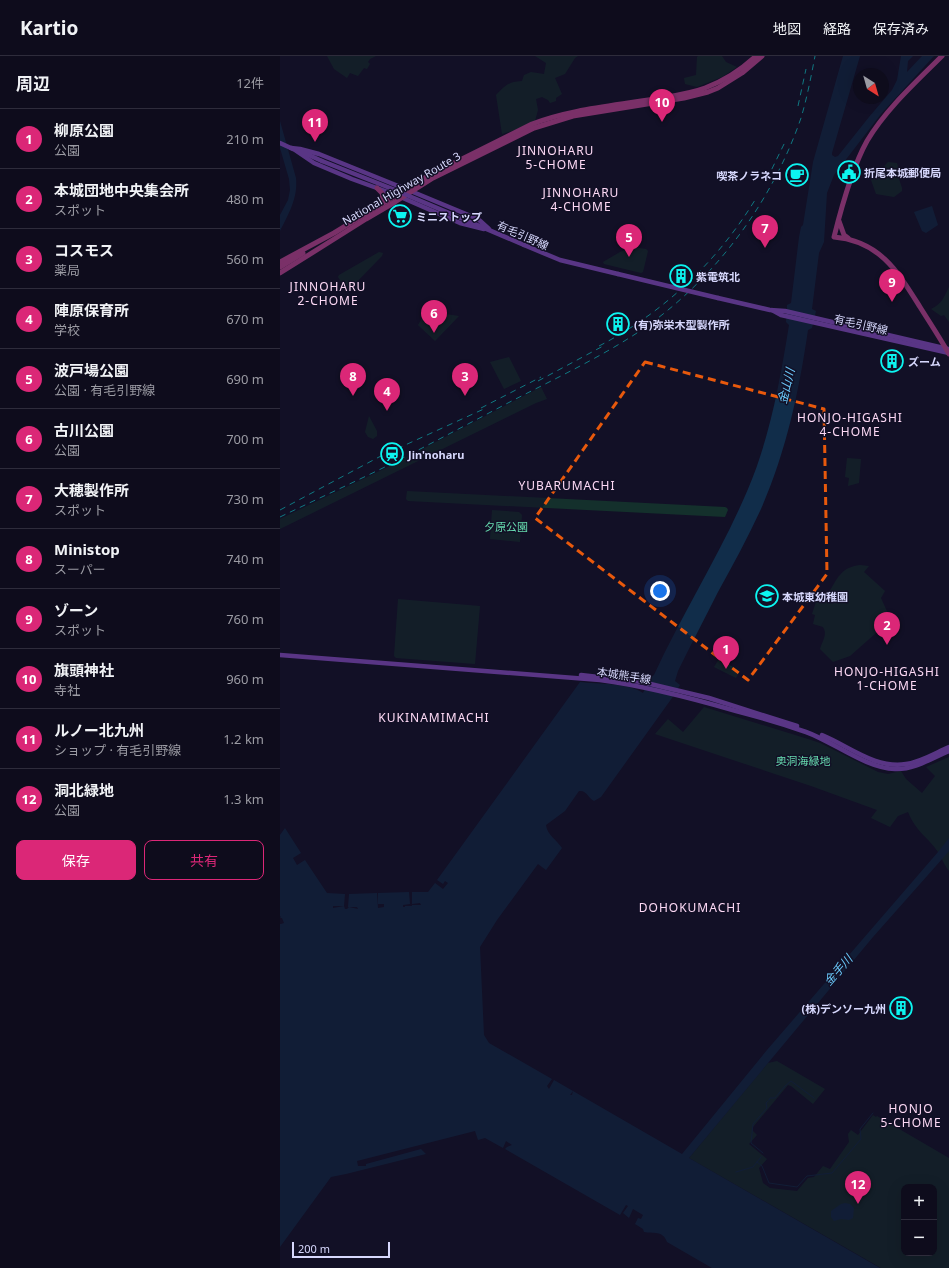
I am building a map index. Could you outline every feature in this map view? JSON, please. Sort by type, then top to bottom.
[{"type":"highway","name":"National Highway Route 3","points":[[280,273],[399,197],[406,190],[428,176],[498,140],[549,118],[572,112],[683,94],[704,89],[729,77],[756,56]]},
{"type":"highway","name":"National Highway Route 3","points":[[280,262],[362,215],[413,192],[433,178],[534,128],[573,116],[684,98],[708,92],[742,73],[762,56]]},
{"type":"highway","points":[[848,238],[834,237],[838,220],[854,173],[867,142],[885,116],[942,56]]},
{"type":"highway","points":[[362,215],[383,198],[382,193],[377,188]]},
{"type":"highway","points":[[838,220],[844,235],[874,250],[891,264],[902,277],[948,352]]},
{"type":"highway","points":[[280,267],[303,253],[315,243]]},
{"type":"main road","name":"有毛引野線","points":[[280,143],[560,260],[948,352]]},
{"type":"main road","points":[[289,147],[319,154],[413,192],[478,219],[490,230]]},
{"type":"main road","points":[[289,147],[314,163],[460,223],[490,230]]},
{"type":"main road","name":"本城熊手線","points":[[280,654],[599,676],[631,680],[676,692],[709,698],[790,723],[839,743],[875,762],[887,764],[908,764],[949,747]]},
{"type":"main road","name":"本城熊手線","points":[[676,692],[807,732],[824,739],[874,765],[886,768],[895,769],[912,767],[949,751]]},
{"type":"highlighted area","points":[[645,362],[824,409],[827,574],[748,680],[535,518]]},
{"type":"green space","points":[[327,56],[376,56],[370,59],[368,62],[370,64],[367,69],[364,68],[358,76],[350,73],[347,78],[334,69]]},
{"type":"green space","points":[[535,56],[578,56],[575,58],[565,74],[555,78],[562,94],[556,98],[556,101],[550,103],[542,97],[536,99],[538,110],[535,121],[502,134],[496,95],[513,82],[522,81],[524,75],[531,72],[544,74],[546,63]]},
{"type":"green space","points":[[698,56],[722,56],[726,62],[737,67],[722,77],[697,87],[685,84],[684,78],[696,75]]},
{"type":"green space","points":[[888,162],[897,163],[899,170],[897,173],[902,191],[894,197],[876,194],[871,180]]},
{"type":"green space","points":[[632,247],[646,249],[648,251],[643,272],[641,273],[604,264],[603,262]]},
{"type":"green space","points":[[379,252],[383,253],[382,256],[347,291],[338,277],[339,275]]},
{"type":"green space","points":[[949,287],[949,322],[944,315],[941,316],[931,309],[940,302]]},
{"type":"green space","points":[[425,311],[459,316],[435,341],[418,325]]},
{"type":"green space","points":[[509,357],[521,381],[504,389],[490,362]]},
{"type":"green space","points":[[541,387],[547,399],[536,403],[280,529],[280,519],[390,466]]},
{"type":"green space","points":[[369,416],[377,431],[377,436],[373,439],[368,437],[365,432]]},
{"type":"green space","points":[[847,458],[861,459],[859,483],[848,486],[849,478],[845,477]]},
{"type":"green space","points":[[407,491],[725,507],[728,510],[725,517],[408,501],[406,499]]},
{"type":"green space","name":"夕原公園","points":[[492,510],[519,512],[522,515],[520,542],[490,539]]},
{"type":"green space","points":[[860,565],[869,566],[864,572],[885,591],[881,598],[890,618],[896,626],[876,633],[850,656],[833,662],[820,649],[825,632],[823,627],[813,624],[815,615],[812,614],[820,590],[828,594],[844,571],[848,568]]},
{"type":"green space","points":[[398,599],[480,606],[475,664],[396,658],[394,656]]},
{"type":"green space","points":[[719,659],[738,670],[739,672],[736,678],[714,667]]},
{"type":"green space","name":"奥洞海緑地","points":[[704,707],[820,743],[878,772],[888,774],[901,771],[906,779],[922,793],[935,776],[926,767],[949,757],[949,871],[938,852],[915,825],[908,812],[898,816],[890,827],[871,818],[877,810],[811,786],[655,734],[668,719],[683,732]]},
{"type":"green space","points":[[777,1061],[825,1089],[813,1104],[788,1085],[753,1127],[753,1131],[757,1135],[749,1144],[767,1159],[759,1168],[763,1183],[770,1188],[797,1191],[808,1178],[814,1177],[823,1166],[830,1169],[849,1142],[848,1134],[851,1130],[858,1135],[873,1115],[876,1117],[877,1116],[949,1158],[949,1268],[881,1268],[689,1158],[768,1063]]},
{"type":"water","points":[[843,56],[860,56],[857,68],[853,68],[853,80],[832,153],[835,157],[838,156],[880,104],[889,104],[889,94],[897,80],[901,56],[913,56],[908,61],[907,72],[922,56],[934,56],[881,114],[834,175],[827,193],[824,242],[819,253],[812,309],[816,311],[812,328],[808,330],[796,399],[778,466],[761,509],[746,540],[678,671],[675,681],[680,685],[601,797],[594,801],[586,793],[579,791],[565,811],[546,825],[550,835],[562,848],[546,870],[538,864],[497,920],[480,947],[484,1035],[489,1043],[552,1079],[547,1086],[549,1089],[554,1080],[682,1154],[767,1050],[949,838],[949,851],[873,937],[689,1158],[880,1268],[712,1268],[667,1242],[660,1234],[644,1232],[643,1229],[635,1224],[638,1218],[641,1219],[643,1215],[633,1209],[629,1218],[623,1213],[628,1206],[626,1205],[620,1215],[505,1149],[512,1145],[506,1141],[503,1148],[485,1138],[478,1140],[475,1131],[357,1161],[358,1166],[366,1166],[366,1164],[421,1149],[426,1154],[331,1177],[280,1247],[280,924],[284,923],[282,918],[280,918],[280,835],[285,828],[301,853],[293,858],[297,865],[305,860],[327,893],[345,894],[345,909],[349,907],[349,894],[377,893],[378,908],[384,907],[384,904],[378,904],[378,893],[409,892],[410,904],[403,905],[403,907],[421,905],[420,903],[412,904],[412,892],[428,892],[435,883],[443,889],[448,883],[445,881],[443,884],[437,880],[580,682],[630,687],[643,693],[650,678],[654,675],[726,536],[756,469],[768,429],[782,367],[789,325],[786,322],[787,305],[791,303],[799,237],[801,227],[803,225],[813,162]],"holes":[[[333,906],[344,906],[333,908]]]},
{"type":"water","points":[[280,121],[296,178],[296,192],[287,218],[280,231],[280,215],[288,200],[290,190],[289,179],[280,148]]},
{"type":"water","points":[[932,206],[938,225],[926,233],[922,231],[914,212]]},
{"type":"water","points":[[845,1203],[850,1204],[854,1208],[853,1218],[849,1220],[841,1219],[834,1221],[831,1217],[831,1211]]},
{"type":"waterway","points":[[769,1100],[770,1098],[775,1098],[791,1081],[814,1098]]},
{"type":"waterway","points":[[763,1153],[751,1143],[753,1124],[767,1108],[766,1103],[768,1101]]},
{"type":"waterway","points":[[757,1162],[762,1166],[769,1183],[797,1187],[807,1176],[832,1173],[861,1139],[860,1129],[873,1113]]},
{"type":"waterway","points":[[736,1172],[753,1167],[761,1157]]},
{"type":"railway","points":[[280,517],[397,461],[610,350],[627,340],[670,309],[717,262],[758,208],[789,149],[801,118],[815,56]]},
{"type":"railway","points":[[798,106],[806,69]]},
{"type":"railway","points":[[767,179],[786,140]]},
{"type":"railway","points":[[599,346],[623,333],[645,318],[687,284],[724,244],[755,200]]},
{"type":"railway","points":[[538,381],[605,345]]},
{"type":"railway","points":[[481,408],[541,377]]},
{"type":"railway","points":[[280,510],[379,457],[486,408]]},
{"type":"place","name":"旗頭神社","points":[[662,122]]},
{"type":"place","name":"ルノー北九州","points":[[315,142]]},
{"type":"place","name":"折尾本城郵便局","points":[[849,172]]},
{"type":"place","name":"喫茶ノラネコ","points":[[797,175]]},
{"type":"place","name":"ミニストップ","points":[[400,216]]},
{"type":"place","name":"大穂製作所","points":[[765,248]]},
{"type":"place","name":"波戸場公園","points":[[629,257]]},
{"type":"place","name":"紫電筑北","points":[[681,276]]},
{"type":"place","name":"ゾーン","points":[[892,302]]},
{"type":"place","name":"(有)弥栄木型製作所","points":[[618,324]]},
{"type":"place","name":"古川公園","points":[[434,333]]},
{"type":"place","name":"ズーム","points":[[892,361]]},
{"type":"place","name":"Ministop","points":[[353,396]]},
{"type":"place","name":"コスモス","points":[[465,396]]},
{"type":"place","name":"陣原保育所","points":[[387,411]]},
{"type":"place","name":"Jin'noharu","points":[[392,454]]},
{"type":"place","name":"本城東幼稚園","points":[[767,596]]},
{"type":"place","name":"本城団地中央集会所","points":[[887,645]]},
{"type":"place","name":"柳原公園","points":[[726,669]]},
{"type":"place","name":"(株)デンソー九州","points":[[901,1008]]},
{"type":"place","name":"洞北緑地","points":[[858,1204]]},
{"type":"district","name":"JINNOHARU 5-CHOME","points":[[556,157]]},
{"type":"district","name":"JINNOHARU 4-CHOME","points":[[581,199]]},
{"type":"district","name":"JINNOHARU 2-CHOME","points":[[328,293]]},
{"type":"district","name":"HONJO-HIGASHI 4-CHOME","points":[[850,424]]},
{"type":"district","name":"YUBARUMACHI","points":[[567,485]]},
{"type":"district","name":"HONJO-HIGASHI 1-CHOME","points":[[887,678]]},
{"type":"district","name":"KUKINAMIMACHI","points":[[434,717]]},
{"type":"district","name":"DOHOKUMACHI","points":[[690,907]]},
{"type":"district","name":"HONJO 5-CHOME","points":[[911,1115]]},
{"type":"water label","name":"金山川","points":[[786,386]]},
{"type":"water label","name":"金手川","points":[[838,970]]}]
